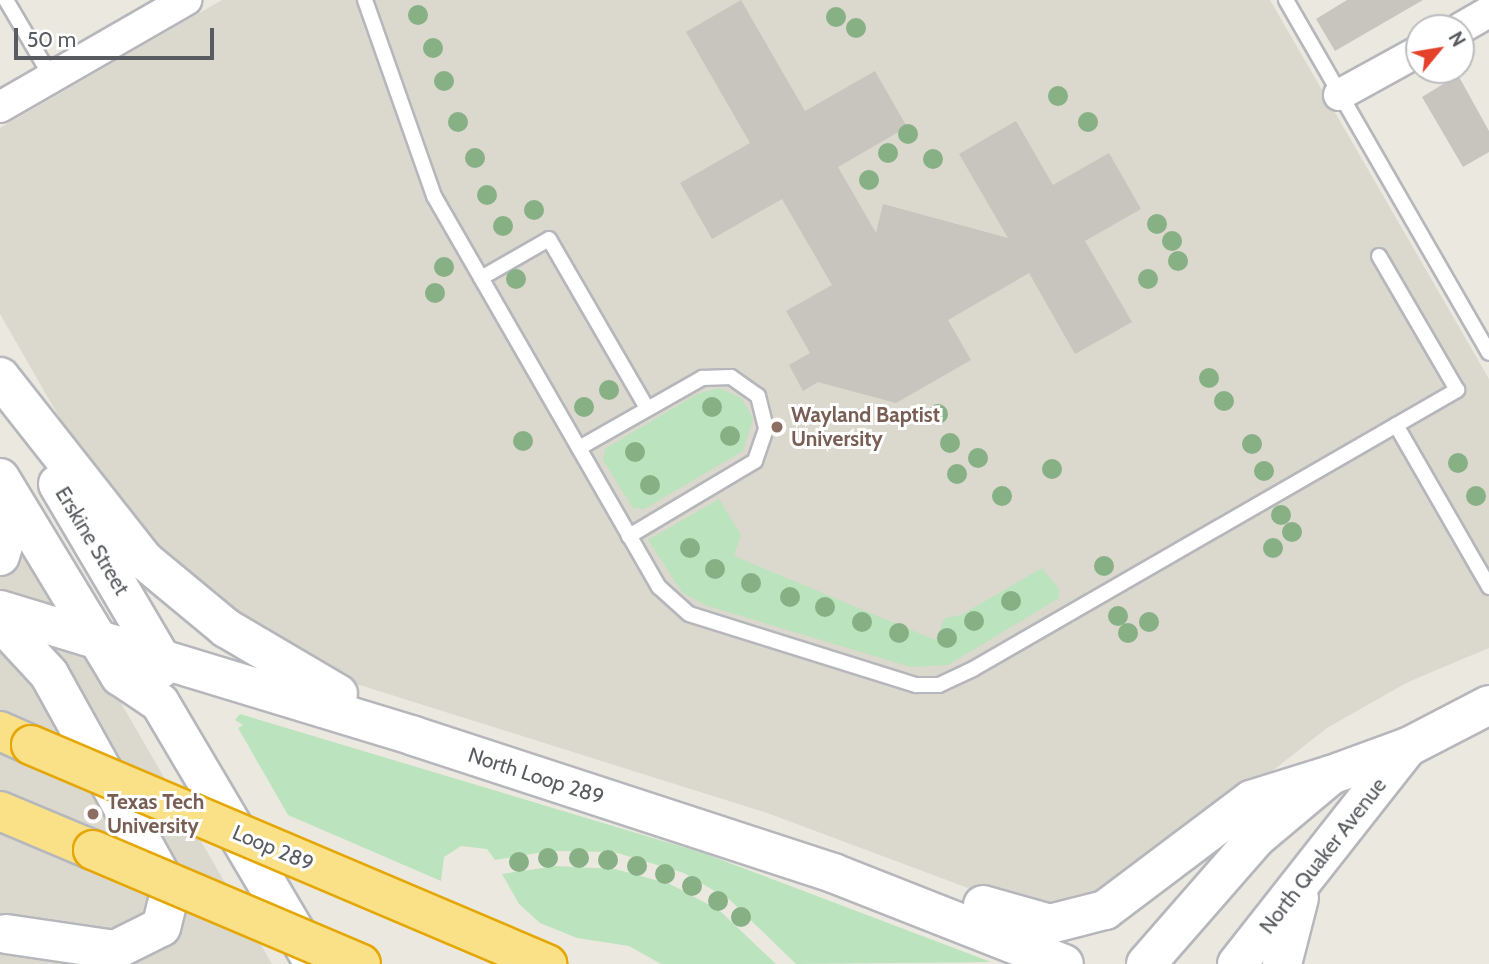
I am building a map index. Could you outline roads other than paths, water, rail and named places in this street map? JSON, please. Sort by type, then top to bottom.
[{"type":"highway","name":"Loop 289","points":[[16,738],[547,964]]},
{"type":"highway","points":[[0,811],[361,964]]},
{"type":"main road","points":[[0,377],[125,537],[168,582],[251,646],[414,736]]},
{"type":"main road","name":"Erskine Street","points":[[0,386],[160,657]]},
{"type":"main road","points":[[0,478],[120,676],[160,703],[314,964]]},
{"type":"main road","points":[[0,486],[7,533],[0,556]]},
{"type":"main road","name":"North Loop 289","points":[[0,610],[414,736],[833,873],[1064,964]]},
{"type":"main road","points":[[0,621],[49,674],[164,872],[170,900],[161,926],[115,950],[3,932]]},
{"type":"main road","points":[[160,657],[160,703]]},
{"type":"main road","name":"North Quaker Avenue","points":[[1146,964],[1256,838],[1331,775],[1408,747],[1489,705]]},
{"type":"main road","name":"North Quaker Avenue","points":[[1237,964],[1408,747]]},
{"type":"main road","points":[[833,873],[906,876],[1028,922],[1074,920],[1126,899],[1251,800],[1331,775]]},
{"type":"main road","points":[[1282,964],[1304,881]]},
{"type":"main road","points":[[3,932],[74,964]]},
{"type":"street","points":[[0,107],[186,0]]},
{"type":"street","points":[[1339,95],[1405,59]]},
{"type":"lane","points":[[6,0],[52,78]]},
{"type":"lane","points":[[365,0],[430,187],[659,587],[689,614],[916,685],[939,685],[1457,390],[1379,256]]},
{"type":"lane","points":[[1286,0],[1489,354]]},
{"type":"lane","points":[[481,278],[549,239],[647,408]]},
{"type":"lane","points":[[579,448],[694,381],[731,377],[750,388],[764,406],[765,439],[744,469],[629,536]]},
{"type":"lane","points":[[1396,425],[1489,587]]},
{"type":"place","name":"Wayland Baptist University","points":[[777,427]]},
{"type":"place","name":"Texas Tech University","points":[[93,814]]}]
